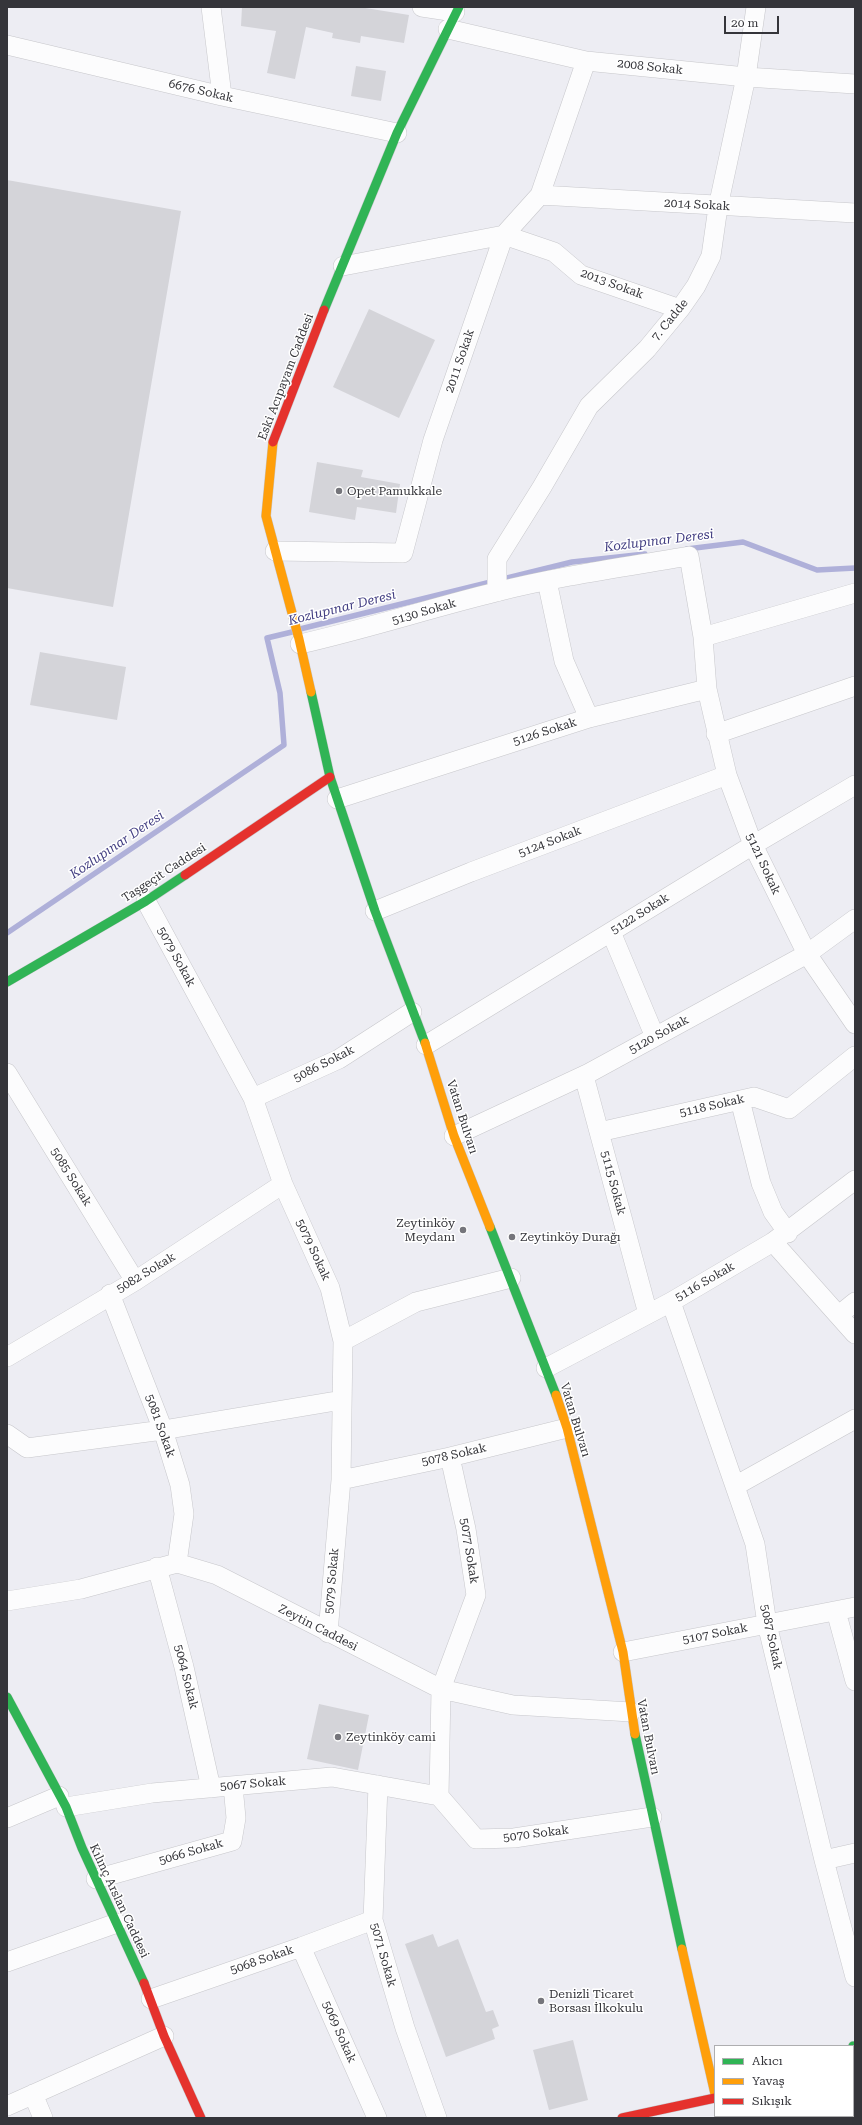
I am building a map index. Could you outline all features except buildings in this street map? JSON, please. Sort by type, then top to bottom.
[{"type":"main road","name":"Eski Acıpayam Caddesi","points":[[330,777],[300,642],[266,516],[272,446],[330,295],[397,133],[454,16]]},
{"type":"main road","name":"Vatan Bulvarı","points":[[330,777],[375,912],[412,1012],[426,1044],[454,1136],[486,1221],[511,1278],[546,1368],[566,1428],[623,1652],[631,1712],[652,1817],[714,2090]]},
{"type":"main road","name":"Taşgeçit Caddesi","points":[[7,982],[146,901],[330,777]]},
{"type":"main road","name":"Kılınç Arslan Caddesi","points":[[7,1697],[62,1801],[151,1999],[164,2036],[201,2118]]},
{"type":"main road","points":[[622,2118],[714,2098]]},
{"type":"street","points":[[212,7],[222,96]]},
{"type":"street","name":"2008 Sokak","points":[[422,7],[454,16],[586,61],[746,77],[855,84]]},
{"type":"street","name":"7. Cadde","points":[[497,587],[496,559],[542,487],[589,406],[647,349],[680,309],[696,286],[711,256],[718,207],[746,77],[756,7]]},
{"type":"street","name":"6676 Sokak","points":[[7,45],[222,96],[397,133]]},
{"type":"street","name":"2011 Sokak","points":[[275,551],[403,553],[433,440],[504,235],[540,195],[586,61]]},
{"type":"street","name":"2014 Sokak","points":[[540,195],[718,207],[855,213]]},
{"type":"street","points":[[343,266],[504,235]]},
{"type":"street","name":"2013 Sokak","points":[[504,235],[554,252],[581,274],[680,309]]},
{"type":"street","name":"5130 Sokak","points":[[300,642],[355,632],[497,587],[547,581],[689,556],[703,637]]},
{"type":"street","points":[[547,581],[564,662],[589,718]]},
{"type":"street","points":[[707,689],[703,637],[855,592]]},
{"type":"street","points":[[716,734],[855,686]]},
{"type":"street","name":"5126 Sokak","points":[[337,799],[589,718],[707,689]]},
{"type":"street","name":"5121 Sokak","points":[[707,689],[716,734],[727,775],[753,845],[807,954],[855,1024]]},
{"type":"street","name":"5124 Sokak","points":[[375,912],[471,872],[727,775]]},
{"type":"street","name":"5122 Sokak","points":[[426,1044],[753,845],[853,791]]},
{"type":"street","name":"5079 Sokak","points":[[146,901],[253,1098],[283,1184],[330,1288],[343,1341],[340,1480],[328,1633]]},
{"type":"street","name":"5120 Sokak","points":[[454,1136],[584,1076],[807,954],[855,919]]},
{"type":"street","points":[[611,932],[655,1037]]},
{"type":"street","name":"5086 Sokak","points":[[253,1098],[340,1059],[412,1012]]},
{"type":"street","name":"5118 Sokak","points":[[599,1132],[754,1097],[789,1109],[855,1056]]},
{"type":"street","name":"5085 Sokak","points":[[7,1073],[135,1282]]},
{"type":"street","name":"5115 Sokak","points":[[584,1076],[648,1314]]},
{"type":"street","points":[[740,1100],[761,1183],[781,1237],[855,1334]]},
{"type":"street","name":"5116 Sokak","points":[[546,1368],[671,1302],[781,1237],[855,1180]]},
{"type":"street","name":"5082 Sokak","points":[[7,1357],[110,1294],[135,1282],[283,1184]]},
{"type":"street","points":[[343,1341],[416,1302],[511,1278]]},
{"type":"street","name":"5081 Sokak","points":[[110,1294],[163,1430],[180,1485],[184,1514],[178,1563]]},
{"type":"street","name":"5087 Sokak","points":[[671,1302],[755,1544],[767,1624],[824,1860],[855,1977]]},
{"type":"street","points":[[839,1315],[855,1302]]},
{"type":"street","points":[[7,1434],[27,1448],[163,1430],[342,1400]]},
{"type":"street","points":[[735,1486],[855,1418]]},
{"type":"street","name":"5078 Sokak","points":[[340,1480],[450,1457],[566,1428]]},
{"type":"street","name":"5077 Sokak","points":[[439,1796],[441,1689],[476,1595],[466,1529],[450,1457]]},
{"type":"street","name":"Zeytin Caddesi","points":[[7,1600],[81,1589],[157,1567],[178,1563],[217,1576],[441,1689],[513,1705],[631,1712]]},
{"type":"street","name":"5064 Sokak","points":[[157,1567],[184,1667],[211,1788]]},
{"type":"street","name":"5107 Sokak","points":[[623,1652],[855,1607]]},
{"type":"street","points":[[836,1611],[855,1681]]},
{"type":"street","name":"5067 Sokak","points":[[7,1818],[62,1801],[332,1777],[439,1796]]},
{"type":"street","name":"5071 Sokak","points":[[378,1785],[373,1920],[405,2028],[437,2118]]},
{"type":"street","name":"5066 Sokak","points":[[96,1879],[232,1841],[236,1818],[233,1786]]},
{"type":"street","name":"5070 Sokak","points":[[439,1796],[455,1817],[476,1839],[514,1838],[652,1817]]},
{"type":"street","points":[[824,1860],[855,1853]]},
{"type":"street","name":"5068 Sokak","points":[[151,1999],[302,1947],[373,1920]]},
{"type":"street","points":[[7,1962],[117,1924]]},
{"type":"street","name":"5069 Sokak","points":[[302,1947],[377,2118]]},
{"type":"street","points":[[7,2106],[164,2036]]},
{"type":"street","points":[[32,2094],[43,2118]]},
{"type":"waterway","name":"Kozlupınar Deresi","points":[[687,549],[743,542],[817,570],[855,568]]},
{"type":"waterway","name":"Kozlupınar Deresi","points":[[300,629],[572,562],[645,554]]},
{"type":"waterway","name":"Kozlupınar Deresi","points":[[7,933],[284,745],[280,693],[267,638],[292,632]]},
{"type":"traffic: fast","points":[[324,310],[397,133],[459,7]]},
{"type":"traffic: fast","points":[[311,692],[330,777],[375,911],[425,1043]]},
{"type":"traffic: fast","points":[[7,982],[146,901],[185,875]]},
{"type":"traffic: fast","points":[[490,1227],[556,1395]]},
{"type":"traffic: fast","points":[[7,1697],[66,1807],[82,1848],[144,1983]]},
{"type":"traffic: fast","points":[[635,1734],[682,1949]]},
{"type":"traffic: slow","points":[[273,442],[266,516],[299,639],[311,692]]},
{"type":"traffic: slow","points":[[425,1043],[454,1136],[490,1227]]},
{"type":"traffic: slow","points":[[556,1395],[567,1428],[623,1652],[635,1734]]},
{"type":"traffic: slow","points":[[682,1949],[714,2090]]},
{"type":"traffic: jam","points":[[273,442],[324,310]]},
{"type":"traffic: jam","points":[[185,875],[330,777]]},
{"type":"traffic: jam","points":[[144,1983],[164,2036],[201,2118]]},
{"type":"traffic: jam","points":[[622,2118],[714,2098]]},
{"type":"place","name":"Opet Pamukkale","points":[[339,491]]},
{"type":"place","name":"Zeytinköy Meydanı","points":[[463,1230]]},
{"type":"place","name":"Zeytinköy Durağı","points":[[512,1237]]},
{"type":"place","name":"Zeytinköy cami","points":[[338,1737]]},
{"type":"place","name":"Denizli Ticaret Borsası İlkokulu","points":[[541,2001]]}]
